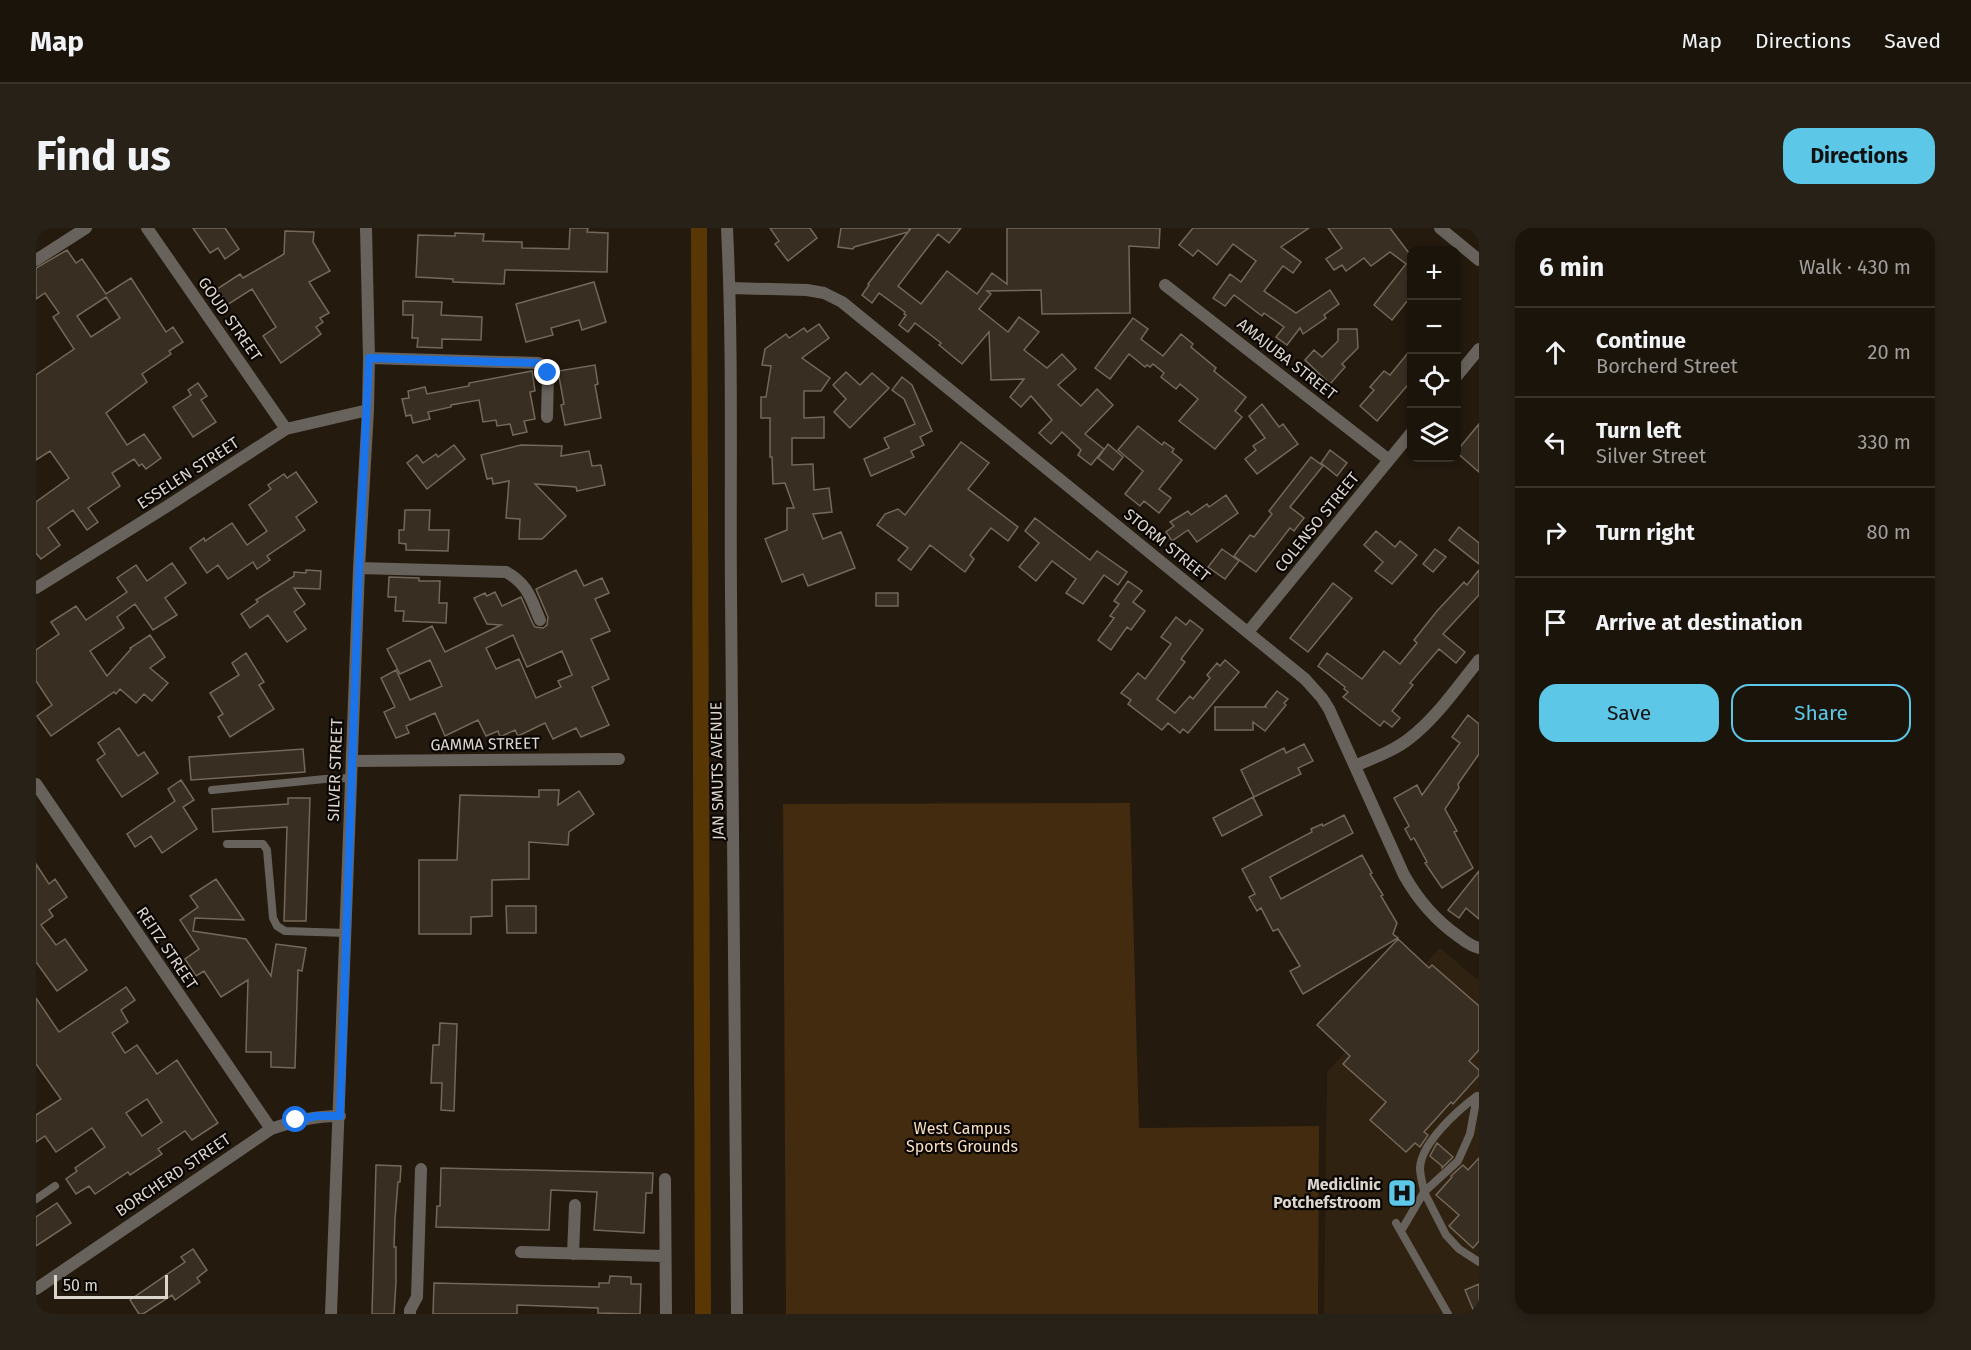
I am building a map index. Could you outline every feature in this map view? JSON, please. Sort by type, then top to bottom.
[{"type":"street","points":[[36,260],[86,228]]},
{"type":"street","name":"GOUD STREET","points":[[147,228],[286,429]]},
{"type":"street","name":"SILVER STREET","points":[[331,1314],[359,568],[368,410],[366,228]]},
{"type":"street","name":"JAN SMUTS AVENUE","points":[[727,228],[730,288],[737,1314]]},
{"type":"street","points":[[1440,228],[1479,260]]},
{"type":"street","name":"AMAJUBA STREET","points":[[1166,285],[1389,460]]},
{"type":"street","name":"STORM STREET","points":[[730,288],[807,290],[824,293],[842,302],[1305,679],[1329,709],[1416,897],[1444,926],[1472,946],[1479,948]]},
{"type":"street","points":[[1461,371],[1479,350]]},
{"type":"street","points":[[369,358],[538,363],[545,366],[548,373],[547,417]]},
{"type":"street","name":"ESSELEN STREET","points":[[36,588],[286,429],[368,410]]},
{"type":"street","name":"COLENSO STREET","points":[[1248,632],[1407,438]]},
{"type":"street","points":[[359,568],[506,572],[518,578],[525,587],[540,620]]},
{"type":"street","points":[[1355,766],[1387,752],[1410,738],[1425,724],[1479,660]]},
{"type":"street","name":"GAMMA STREET","points":[[352,761],[619,759]]},
{"type":"street","name":"REITZ STREET","points":[[36,786],[270,1130]]},
{"type":"street","name":"BORCHERD STREET","points":[[36,1289],[270,1130],[296,1120],[317,1116],[340,1116]]},
{"type":"street","points":[[410,1314],[417,1297],[421,1169]]},
{"type":"street","points":[[665,1179],[666,1314]]},
{"type":"street","points":[[573,1254],[575,1205]]},
{"type":"street","points":[[521,1252],[664,1256]]},
{"type":"lane","points":[[212,790],[351,778]]},
{"type":"lane","points":[[227,844],[263,844],[267,850],[273,918],[277,926],[285,931],[345,933]]},
{"type":"lane","points":[[1401,1231],[1424,1192],[1458,1161],[1470,1134],[1478,1095]]},
{"type":"lane","points":[[1478,1095],[1458,1110],[1430,1142],[1420,1167],[1424,1192],[1446,1235],[1459,1249],[1479,1262]]},
{"type":"lane","points":[[36,1199],[55,1186]]},
{"type":"lane","points":[[1396,1223],[1448,1314]]},
{"type":"shaded area","name":"Mediclinic Potchefstroom","points":[[1440,948],[1479,981],[1479,1314],[1324,1314],[1327,1072]]},
{"type":"green space","name":"West Campus Sports Grounds","points":[[1130,803],[1139,1128],[1319,1126],[1318,1314],[786,1314],[783,804]]},
{"type":"building","points":[[193,228],[225,228],[239,249],[225,259],[218,248],[210,253]]},
{"type":"building","points":[[570,228],[588,228],[587,232],[608,233],[607,272],[505,270],[504,284],[453,282],[453,279],[416,277],[418,235],[484,234],[483,241],[522,242],[522,248],[569,249]]},
{"type":"building","points":[[770,228],[810,228],[817,238],[788,261],[775,244],[779,241]]},
{"type":"building","points":[[841,228],[909,228],[909,231],[911,228],[961,228],[949,243],[938,234],[898,286],[921,304],[947,271],[977,294],[992,273],[1007,284],[1007,228],[1160,228],[1159,248],[1129,246],[1130,313],[1042,314],[1041,290],[987,291],[991,294],[979,309],[1008,332],[1019,317],[1039,332],[1024,350],[1047,368],[1062,354],[1076,369],[1058,385],[1081,406],[1097,389],[1113,405],[1085,434],[1104,449],[1091,465],[1078,455],[1081,450],[1062,432],[1051,444],[1039,433],[1052,420],[1031,396],[1021,407],[1010,397],[1024,379],[991,380],[989,332],[962,364],[939,345],[941,343],[915,323],[908,332],[899,325],[906,315],[905,312],[879,293],[872,303],[862,295],[908,232],[853,249],[838,247]]},
{"type":"building","points":[[1193,228],[1309,228],[1281,247],[1301,262],[1293,273],[1283,266],[1264,291],[1296,313],[1330,290],[1339,304],[1324,315],[1326,318],[1303,334],[1300,328],[1287,345],[1276,337],[1284,327],[1264,313],[1262,316],[1234,295],[1225,306],[1213,298],[1230,274],[1241,282],[1256,261],[1233,244],[1217,265],[1198,250],[1193,256],[1179,245]]},
{"type":"building","points":[[1328,228],[1390,228],[1407,250],[1407,301],[1392,320],[1374,305],[1406,264],[1390,252],[1371,266],[1364,258],[1346,271],[1342,265],[1334,270],[1326,259],[1342,248]]},
{"type":"building","points":[[285,231],[314,232],[313,242],[330,271],[309,282],[329,313],[320,318],[323,322],[316,327],[321,334],[281,363],[263,336],[276,327],[252,289],[227,305],[217,289],[240,274],[243,278],[284,254]]},
{"type":"building","points":[[67,250],[76,263],[82,259],[106,294],[131,278],[166,332],[173,327],[183,342],[169,351],[171,354],[142,374],[147,382],[106,413],[127,445],[144,434],[161,458],[146,469],[142,464],[139,466],[134,459],[112,473],[120,486],[88,508],[98,522],[87,530],[73,510],[48,528],[60,545],[41,559],[36,553],[36,502],[69,478],[50,451],[36,460],[36,375],[74,349],[53,317],[59,313],[45,293],[36,299],[36,268]],"holes":[[[106,297],[120,318],[91,337],[77,316]]]},
{"type":"building","points":[[594,282],[606,322],[582,330],[579,320],[551,328],[553,335],[526,342],[516,304]]},
{"type":"building","points":[[403,301],[442,302],[441,315],[482,317],[481,340],[442,339],[442,348],[417,347],[418,338],[412,338],[413,315],[403,315]]},
{"type":"building","points":[[1133,318],[1148,329],[1141,339],[1163,356],[1181,334],[1193,344],[1191,347],[1216,368],[1214,371],[1246,397],[1235,411],[1242,417],[1215,449],[1179,421],[1198,399],[1180,384],[1176,389],[1161,377],[1164,373],[1153,364],[1145,367],[1129,354],[1110,379],[1095,368]]},
{"type":"building","points":[[819,324],[829,338],[802,358],[830,378],[821,391],[804,391],[804,418],[824,417],[824,438],[792,438],[792,465],[813,464],[814,490],[829,488],[832,512],[813,514],[823,539],[841,532],[855,568],[808,586],[803,574],[782,582],[765,539],[787,530],[787,508],[794,508],[785,483],[773,484],[770,418],[761,418],[761,397],[766,397],[771,366],[762,365],[765,349],[786,334],[789,338],[804,328],[807,332]]},
{"type":"building","points":[[1338,329],[1357,329],[1358,348],[1342,364],[1345,367],[1330,384],[1305,360],[1314,350],[1322,357],[1338,341]]},
{"type":"building","points":[[1407,354],[1407,386],[1377,421],[1360,406],[1374,390],[1370,387],[1384,371],[1390,375]]},
{"type":"building","points":[[595,365],[598,384],[595,385],[601,418],[565,425],[558,371]]},
{"type":"building","points":[[532,371],[535,391],[530,392],[535,419],[524,421],[527,432],[513,435],[510,424],[497,426],[496,420],[483,422],[479,400],[428,412],[430,419],[413,423],[411,415],[406,416],[402,399],[409,398],[408,391],[425,387],[427,394]]},
{"type":"building","points":[[846,372],[860,385],[872,373],[889,388],[850,428],[834,412],[846,399],[833,385]]},
{"type":"building","points":[[902,377],[912,385],[932,431],[920,437],[924,445],[911,451],[914,457],[871,476],[864,459],[889,448],[884,438],[915,424],[904,399],[892,390]]},
{"type":"building","points":[[198,383],[207,396],[201,400],[216,422],[193,437],[173,407],[191,395],[188,390]]},
{"type":"building","points":[[1262,404],[1279,427],[1283,424],[1298,444],[1257,474],[1245,459],[1256,450],[1253,446],[1265,438],[1249,416]]},
{"type":"building","points":[[1479,424],[1479,472],[1461,456],[1461,446]]},
{"type":"building","points":[[1138,426],[1162,445],[1164,442],[1174,449],[1172,452],[1182,460],[1159,489],[1171,498],[1159,513],[1144,501],[1140,506],[1125,494],[1143,471],[1118,450]]},
{"type":"building","points":[[961,442],[989,463],[968,489],[1018,527],[1008,541],[991,528],[970,555],[974,559],[965,572],[930,545],[911,570],[898,560],[908,548],[877,525],[885,514],[898,509],[905,515]]},
{"type":"building","points":[[1108,444],[1123,457],[1113,470],[1098,458]]},
{"type":"building","points":[[454,445],[465,459],[427,489],[407,463],[417,455],[423,463],[436,454],[438,457]]},
{"type":"building","points":[[521,445],[562,446],[561,456],[589,451],[592,466],[601,465],[605,485],[577,491],[576,487],[535,484],[566,516],[542,539],[519,539],[520,519],[506,518],[509,481],[493,484],[492,478],[487,479],[481,455]]},
{"type":"building","points":[[1330,450],[1347,463],[1337,476],[1321,463]]},
{"type":"building","points":[[1311,457],[1323,466],[1290,507],[1304,518],[1294,531],[1290,528],[1256,572],[1234,556],[1250,535],[1254,537],[1272,514],[1269,511]]},
{"type":"building","points":[[296,472],[317,502],[296,517],[305,530],[267,556],[270,560],[257,569],[253,562],[228,579],[218,565],[207,573],[190,548],[232,523],[247,545],[267,531],[249,505],[271,489],[268,485],[284,474],[287,478]]},
{"type":"building","points":[[1226,495],[1238,513],[1197,542],[1188,530],[1172,541],[1166,532],[1174,526],[1170,522],[1188,511],[1191,515],[1207,504],[1209,507]]},
{"type":"building","points":[[405,510],[430,510],[429,530],[449,530],[448,551],[406,550],[406,544],[399,543],[399,530],[404,530]]},
{"type":"building","points":[[1035,518],[1090,560],[1097,551],[1127,572],[1118,585],[1104,575],[1083,604],[1066,593],[1076,579],[1052,561],[1036,581],[1019,567],[1039,543],[1025,531]]},
{"type":"building","points":[[1459,527],[1479,543],[1479,564],[1449,540]]},
{"type":"building","points":[[1376,531],[1395,547],[1400,541],[1417,555],[1392,584],[1375,571],[1383,562],[1364,545]]},
{"type":"building","points":[[1222,549],[1239,561],[1225,579],[1208,567]]},
{"type":"building","points":[[1435,549],[1446,557],[1433,572],[1423,564]]},
{"type":"building","points":[[172,563],[186,583],[165,598],[177,615],[153,630],[135,604],[117,617],[124,628],[90,651],[107,676],[130,648],[150,635],[165,657],[150,668],[168,683],[152,701],[144,694],[136,703],[120,689],[116,694],[114,692],[51,736],[37,716],[52,705],[36,681],[36,650],[59,634],[51,622],[76,606],[86,620],[127,592],[117,578],[136,565],[147,581]]},
{"type":"building","points":[[306,570],[321,571],[320,589],[294,588],[305,604],[294,612],[306,629],[287,642],[268,615],[250,628],[241,614],[258,602],[256,600],[294,576],[294,572],[306,573]]},
{"type":"building","points":[[576,570],[584,586],[602,578],[609,593],[595,599],[610,631],[591,639],[609,679],[592,687],[609,725],[581,737],[576,728],[553,739],[545,723],[518,736],[515,730],[500,737],[498,731],[486,736],[478,720],[445,736],[435,713],[406,726],[409,733],[396,738],[384,712],[395,707],[381,678],[396,670],[410,700],[442,686],[430,660],[400,674],[387,649],[432,626],[445,652],[501,625],[487,624],[474,598],[485,593],[487,596],[495,592],[502,606],[521,597],[535,627],[543,628],[547,625],[548,617],[536,589]],"holes":[[[513,635],[527,667],[562,651],[572,675],[558,681],[561,687],[536,698],[519,659],[496,669],[486,648]]]},
{"type":"building","points":[[1479,570],[1479,595],[1443,634],[1465,652],[1456,663],[1439,649],[1410,683],[1413,685],[1392,711],[1400,718],[1392,727],[1384,721],[1380,726],[1343,697],[1348,692],[1344,689],[1345,687],[1318,666],[1327,653],[1362,679],[1384,651],[1400,664],[1417,643],[1414,640],[1437,611],[1464,582],[1467,585]]},
{"type":"building","points":[[389,577],[440,581],[439,603],[447,603],[446,623],[403,621],[404,611],[395,611],[396,597],[388,597]]},
{"type":"building","points":[[1128,581],[1142,591],[1133,602],[1145,611],[1131,630],[1127,627],[1111,650],[1098,640],[1114,618],[1110,616],[1119,604],[1114,601]]},
{"type":"building","points":[[1333,583],[1352,598],[1308,652],[1290,638]]},
{"type":"building","points":[[876,593],[898,593],[898,606],[876,606]]},
{"type":"building","points":[[1176,617],[1186,625],[1190,620],[1203,630],[1181,659],[1185,662],[1157,699],[1175,713],[1190,696],[1193,699],[1210,678],[1207,675],[1217,663],[1220,666],[1225,660],[1239,672],[1188,733],[1183,729],[1180,733],[1168,723],[1162,730],[1128,704],[1131,700],[1121,693],[1138,673],[1145,679],[1171,644],[1161,637]]},
{"type":"building","points":[[246,653],[264,682],[259,685],[274,709],[230,737],[218,717],[223,714],[210,693],[239,675],[232,663]]},
{"type":"building","points":[[1277,691],[1288,699],[1284,703],[1286,705],[1265,731],[1253,722],[1253,730],[1215,730],[1215,707],[1266,707]]},
{"type":"building","points":[[1468,715],[1479,724],[1479,754],[1458,784],[1459,788],[1445,809],[1473,868],[1442,888],[1425,863],[1427,862],[1414,838],[1411,840],[1405,829],[1409,826],[1394,798],[1417,785],[1422,795],[1460,743],[1452,737]]},
{"type":"building","points":[[119,728],[138,756],[144,752],[158,773],[122,797],[97,760],[105,754],[98,743]]},
{"type":"building","points":[[1304,744],[1313,761],[1298,768],[1301,774],[1254,797],[1241,770],[1284,748],[1286,753]]},
{"type":"building","points":[[303,749],[305,772],[191,780],[189,757]]},
{"type":"building","points":[[181,780],[194,800],[183,807],[197,829],[162,853],[151,836],[135,847],[127,834],[175,801],[168,789]]},
{"type":"building","points":[[539,790],[559,790],[558,805],[579,791],[594,814],[569,832],[568,845],[529,842],[529,879],[492,880],[492,916],[471,917],[471,934],[419,934],[419,860],[457,860],[460,795],[539,797]]},
{"type":"building","points":[[1253,797],[1262,815],[1222,836],[1213,818]]},
{"type":"building","points":[[288,798],[310,798],[306,921],[284,921],[287,827],[213,832],[212,809],[288,804]]},
{"type":"building","points":[[1344,815],[1353,833],[1270,877],[1281,899],[1362,855],[1383,895],[1381,896],[1397,923],[1393,934],[1398,938],[1303,994],[1290,971],[1300,966],[1278,929],[1273,931],[1261,908],[1257,911],[1249,897],[1255,894],[1242,869],[1312,832],[1311,829],[1322,824],[1323,826]]},
{"type":"building","points":[[36,864],[49,884],[55,879],[67,897],[49,910],[53,916],[41,925],[56,945],[65,939],[87,970],[57,991],[36,962]]},
{"type":"building","points":[[1479,871],[1479,919],[1466,908],[1459,918],[1448,910]]},
{"type":"building","points":[[216,879],[244,920],[195,918],[193,931],[246,939],[271,976],[276,944],[306,948],[302,971],[298,970],[295,1068],[271,1067],[271,1052],[246,1052],[248,980],[221,997],[204,971],[196,976],[185,959],[199,949],[180,920],[198,907],[190,896]]},
{"type":"building","points":[[506,906],[536,906],[536,933],[507,933]]},
{"type":"building","points":[[1398,939],[1429,968],[1432,965],[1479,1006],[1479,1050],[1469,1061],[1479,1070],[1479,1075],[1424,1132],[1428,1135],[1420,1147],[1415,1143],[1406,1152],[1370,1120],[1386,1102],[1343,1064],[1350,1056],[1317,1025]]},
{"type":"building","points":[[126,987],[135,1000],[121,1010],[128,1022],[112,1033],[125,1053],[137,1045],[157,1074],[177,1060],[218,1123],[192,1140],[185,1131],[158,1149],[162,1154],[130,1175],[128,1172],[95,1194],[89,1186],[76,1194],[66,1179],[77,1171],[75,1168],[105,1147],[92,1128],[56,1152],[45,1136],[36,1142],[36,1115],[61,1099],[36,1064],[36,998],[59,1032]],"holes":[[[147,1099],[162,1122],[142,1136],[126,1113]]]},
{"type":"building","points":[[440,1023],[457,1024],[454,1111],[441,1110],[442,1083],[431,1083],[433,1045],[439,1045]]},
{"type":"building","points":[[1437,1143],[1453,1157],[1442,1168],[1430,1156]]},
{"type":"building","points":[[1479,1158],[1479,1241],[1473,1248],[1449,1226],[1459,1215],[1436,1195],[1463,1165],[1468,1170]]},
{"type":"building","points":[[376,1165],[401,1166],[395,1219],[394,1314],[372,1314]]},
{"type":"building","points":[[441,1168],[653,1173],[652,1193],[646,1193],[644,1233],[594,1230],[597,1192],[551,1190],[549,1230],[436,1227],[437,1206],[440,1206]]},
{"type":"building","points":[[57,1203],[71,1223],[36,1246],[36,1217]]},
{"type":"building","points":[[193,1249],[207,1270],[197,1278],[200,1282],[175,1300],[172,1295],[143,1314],[139,1314],[130,1300],[185,1262],[181,1257]]},
{"type":"building","points":[[610,1276],[631,1277],[631,1284],[641,1284],[640,1314],[598,1313],[598,1308],[517,1305],[517,1314],[433,1314],[434,1283],[599,1287],[599,1283],[609,1283]]},
{"type":"building","points":[[1479,1284],[1479,1314],[1475,1314],[1465,1290]]},
{"type":"waterway","points":[[699,228],[703,1314]]},
{"type":"place","name":"Mediclinic Potchefstroom","points":[[1402,1193]]},
{"type":"route","points":[[296,1120],[317,1116],[340,1116],[345,933],[369,358],[538,363],[545,366],[548,373]]}]
